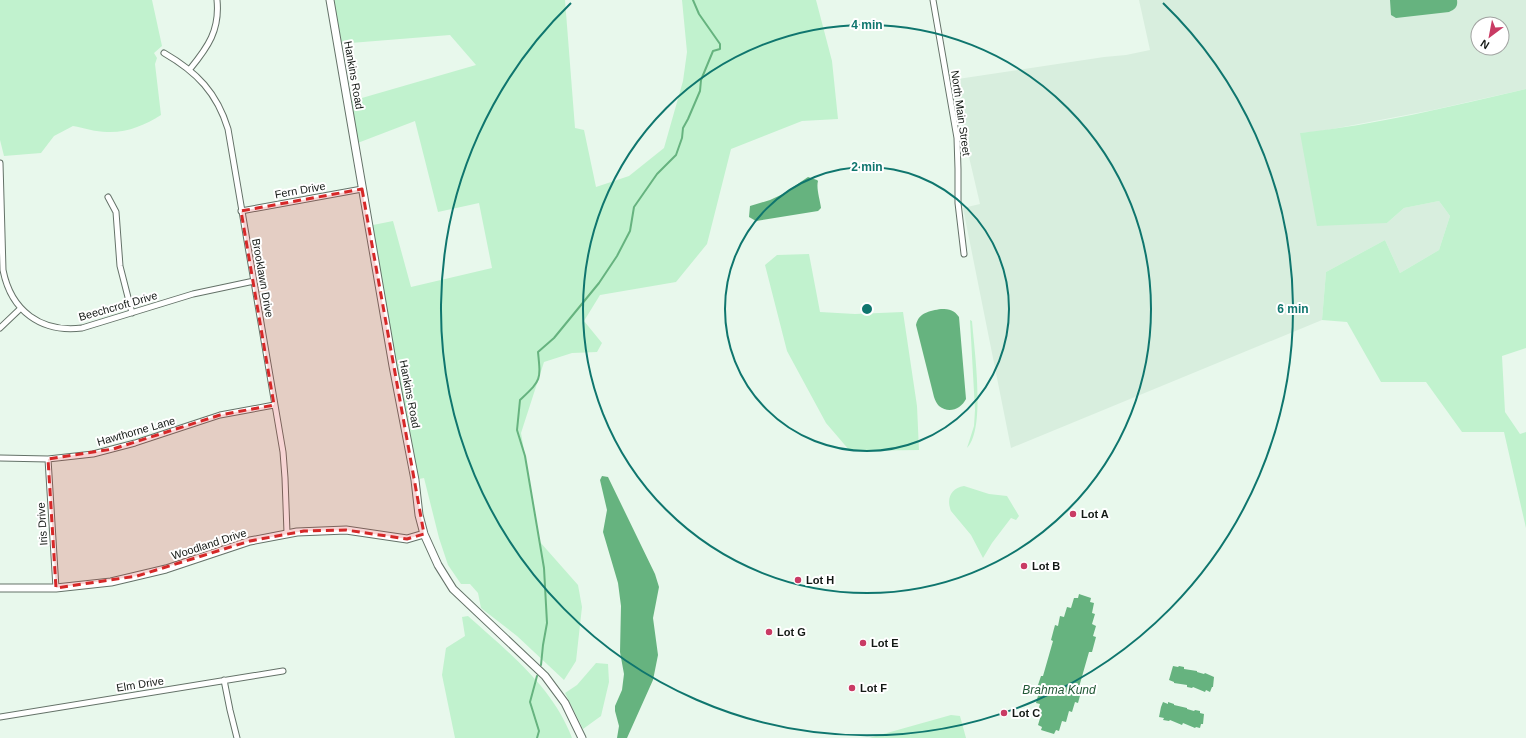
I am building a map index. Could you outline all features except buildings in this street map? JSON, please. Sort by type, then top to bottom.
[{"type":"main road","name":"Hankins Road","points":[[330,0],[362,190],[415,480],[419,515],[424,534],[438,564],[454,589],[545,676],[565,703],[582,738]]},
{"type":"main road","name":"Woodland Drive","points":[[0,588],[56,588],[111,582],[166,569],[250,541],[309,530],[346,530],[407,539],[424,534]]},
{"type":"street","points":[[190,69],[204,53],[213,34],[217,14],[217,0]]},
{"type":"street","name":"North Main Street","points":[[933,0],[957,138],[958,203],[964,254]]},
{"type":"street","name":"Brooklawn Drive","points":[[164,53],[190,69],[205,84],[212,94],[224,118],[228,130],[283,452],[287,533]]},
{"type":"street","name":"Beechcroft Drive","points":[[0,163],[4,270],[8,288],[21,308],[31,317],[44,324],[64,329],[82,328],[193,294],[254,282]]},
{"type":"street","name":"Fern Drive","points":[[241,211],[362,190]]},
{"type":"street","points":[[108,197],[116,212],[120,266],[132,313]]},
{"type":"street","points":[[0,328],[21,308]]},
{"type":"street","name":"Hawthorne Lane","points":[[0,458],[48,459],[72,457],[113,449],[220,416],[274,404]]},
{"type":"street","name":"Iris Drive","points":[[48,459],[56,588]]},
{"type":"street","name":"Elm Drive","points":[[0,717],[283,671]]},
{"type":"street","points":[[224,680],[237,738]]},
{"type":"highlighted area","points":[[362,189],[424,534],[407,539],[346,530],[304,531],[250,541],[137,576],[56,588],[48,459],[113,449],[220,415],[274,405],[241,211]]},
{"type":"shaded area","points":[[0,0],[152,0],[162,46],[154,53],[157,58],[155,64],[161,115],[149,122],[129,130],[114,132],[94,131],[73,126],[54,136],[41,153],[4,156],[0,140]]},
{"type":"shaded area","points":[[565,0],[575,128],[584,130],[596,187],[629,176],[664,148],[683,81],[687,52],[682,0],[816,0],[832,61],[838,119],[802,121],[731,149],[707,244],[676,282],[600,295],[584,321],[602,343],[597,352],[572,353],[544,362],[521,433],[540,542],[578,585],[582,607],[576,661],[564,680],[517,636],[481,608],[478,593],[470,584],[461,584],[448,565],[439,538],[424,478],[414,480],[368,226],[393,221],[411,287],[492,268],[479,203],[438,212],[415,121],[355,144],[348,102],[476,65],[450,35],[338,44],[331,1]]},
{"type":"shaded area","points":[[1139,0],[1526,0],[1526,89],[1433,110],[1322,131],[1300,133],[1387,223],[1404,208],[1439,201],[1450,216],[1439,250],[1400,273],[1385,240],[1326,272],[1322,320],[1011,448],[963,208],[980,204],[951,80],[1126,55],[1150,50]]},
{"type":"shaded area","points":[[1526,89],[1526,348],[1502,356],[1505,412],[1520,434],[1526,432],[1526,528],[1504,432],[1462,432],[1426,382],[1381,382],[1347,322],[1322,320],[1326,272],[1385,240],[1400,273],[1439,250],[1450,216],[1439,201],[1404,208],[1387,223],[1317,226],[1300,133],[1328,130],[1385,120]]},
{"type":"shaded area","points":[[809,254],[820,312],[855,314],[903,312],[917,406],[919,450],[850,451],[826,423],[787,351],[765,265],[777,255]]},
{"type":"shaded area","points":[[970,320],[972,321],[975,350],[977,407],[973,438],[967,448],[974,426],[975,410]]},
{"type":"shaded area","points":[[964,486],[989,494],[1007,496],[1019,516],[1016,520],[1011,518],[992,543],[983,558],[971,535],[951,511],[949,498],[956,489]]},
{"type":"shaded area","points":[[468,616],[528,671],[541,686],[564,720],[572,738],[455,738],[442,675],[446,648],[465,636],[462,617]]},
{"type":"shaded area","points":[[596,663],[608,664],[609,682],[601,716],[583,729],[565,693],[577,685]]},
{"type":"shaded area","points":[[951,715],[960,716],[966,738],[869,738]]},
{"type":"water","points":[[1390,0],[1457,0],[1457,4],[1456,8],[1449,12],[1396,18],[1391,15]]},
{"type":"water","points":[[808,177],[818,181],[821,208],[818,211],[756,221],[749,217],[750,206],[783,194]]},
{"type":"water","points":[[941,309],[952,310],[959,317],[966,399],[958,408],[951,410],[947,410],[939,406],[934,398],[916,325],[917,321],[922,315]]},
{"type":"water","points":[[602,476],[608,477],[655,574],[659,587],[653,618],[658,655],[653,680],[627,738],[617,738],[619,726],[615,706],[622,690],[624,674],[620,652],[621,606],[618,583],[603,532],[607,510],[600,480]]},
{"type":"water","name":"Brahma Kund","points":[[1079,594],[1091,598],[1090,602],[1094,603],[1092,613],[1095,614],[1092,624],[1096,626],[1093,636],[1096,637],[1092,652],[1089,652],[1079,687],[1082,688],[1078,703],[1075,702],[1072,712],[1069,711],[1066,722],[1062,721],[1059,731],[1056,730],[1054,734],[1041,730],[1042,727],[1038,725],[1041,715],[1037,714],[1040,704],[1036,703],[1039,692],[1036,691],[1041,676],[1043,676],[1053,641],[1051,640],[1055,625],[1058,626],[1060,616],[1064,617],[1067,607],[1071,608],[1074,598],[1078,598]]},
{"type":"water","points":[[1173,666],[1184,667],[1184,669],[1205,673],[1214,677],[1213,687],[1210,692],[1206,690],[1205,692],[1193,687],[1187,687],[1187,685],[1174,683],[1169,680]]},
{"type":"water","points":[[1163,702],[1168,704],[1168,702],[1194,711],[1200,711],[1200,713],[1204,714],[1203,724],[1201,724],[1200,728],[1195,728],[1183,723],[1182,725],[1170,720],[1163,720],[1164,718],[1159,717]]},
{"type":"waterway","points":[[541,665],[547,623],[544,568],[525,456],[517,430],[520,400],[536,384],[538,379],[538,352],[554,338],[599,283],[617,256],[630,231],[634,207],[657,174],[676,155],[682,138],[683,128],[700,91],[701,80],[713,51],[720,49],[720,44],[699,14],[693,0]]},
{"type":"waterway","points":[[537,676],[530,702],[539,731],[537,738]]},
{"type":"place","name":"Lot A","points":[[1073,514]]},
{"type":"place","name":"Lot B","points":[[1024,566]]},
{"type":"place","name":"Lot H","points":[[798,580]]},
{"type":"place","name":"Lot G","points":[[769,632]]},
{"type":"place","name":"Lot E","points":[[863,643]]},
{"type":"place","name":"Lot F","points":[[852,688]]},
{"type":"place","name":"Lot C","points":[[1004,713]]}]
